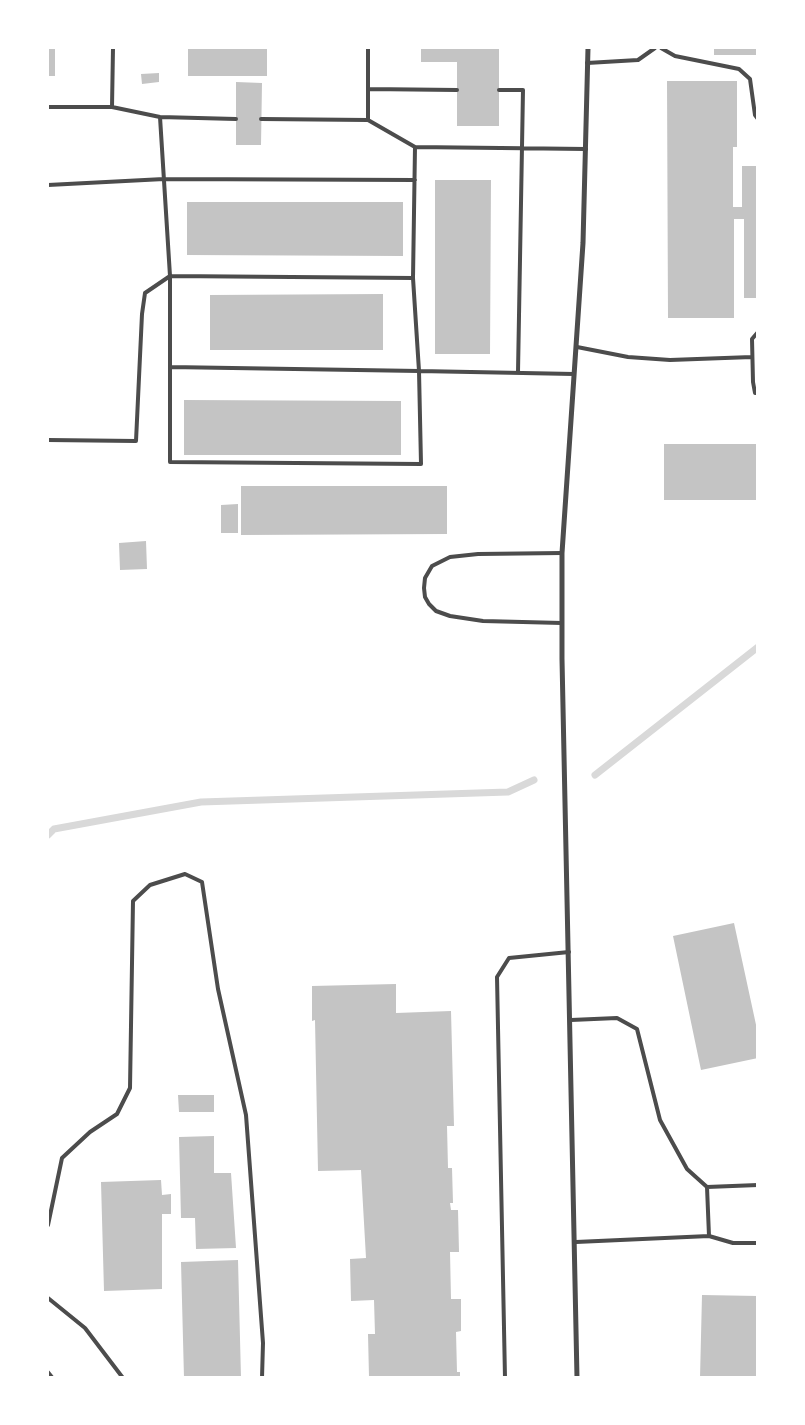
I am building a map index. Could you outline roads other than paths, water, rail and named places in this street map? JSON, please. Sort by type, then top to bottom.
[{"type":"street","points":[[577,1378],[562,553],[577,347],[587,149],[588,48]]},
{"type":"street","points":[[48,1373],[52,1378]]},
{"type":"lane","points":[[112,107],[113,48]]},
{"type":"lane","points":[[368,48],[368,120]]},
{"type":"lane","points":[[588,63],[638,60],[655,48]]},
{"type":"lane","points":[[661,48],[675,56],[739,70],[750,79],[758,119]]},
{"type":"lane","points":[[368,89],[457,90]]},
{"type":"lane","points":[[499,90],[523,90],[524,150],[518,372]]},
{"type":"lane","points":[[48,107],[112,107],[160,117],[236,119]]},
{"type":"lane","points":[[160,117],[170,276],[170,462],[421,464],[419,371],[413,278],[415,147]]},
{"type":"lane","points":[[261,119],[368,120],[415,147],[524,150],[587,149]]},
{"type":"lane","points":[[48,185],[164,179],[414,180]]},
{"type":"lane","points":[[48,440],[136,441],[145,292],[170,276],[413,278]]},
{"type":"lane","points":[[758,332],[752,339],[753,382],[755,393],[758,394]]},
{"type":"lane","points":[[577,347],[628,357],[670,360],[752,357]]},
{"type":"lane","points":[[170,367],[574,374]]},
{"type":"lane","points":[[562,553],[478,554],[450,557],[432,566],[425,578],[424,588],[425,597],[432,607],[436,611],[450,616],[484,621],[562,623]]},
{"type":"lane","points":[[48,1225],[62,1158],[90,1132],[117,1114],[130,1088],[133,901],[150,885],[185,874],[202,882],[218,989],[246,1116],[263,1343],[262,1378]]},
{"type":"lane","points":[[505,1378],[497,977],[510,958],[569,952]]},
{"type":"lane","points":[[571,1020],[618,1018],[637,1029],[660,1120],[687,1169],[707,1187],[758,1185]]},
{"type":"lane","points":[[707,1187],[709,1236]]},
{"type":"lane","points":[[576,1242],[709,1236],[733,1243],[758,1243]]},
{"type":"lane","points":[[48,1298],[85,1328],[123,1378]]},
{"type":"waterway","points":[[595,775],[758,647]]},
{"type":"waterway","points":[[48,835],[54,829],[201,802],[508,792],[534,780]]}]
